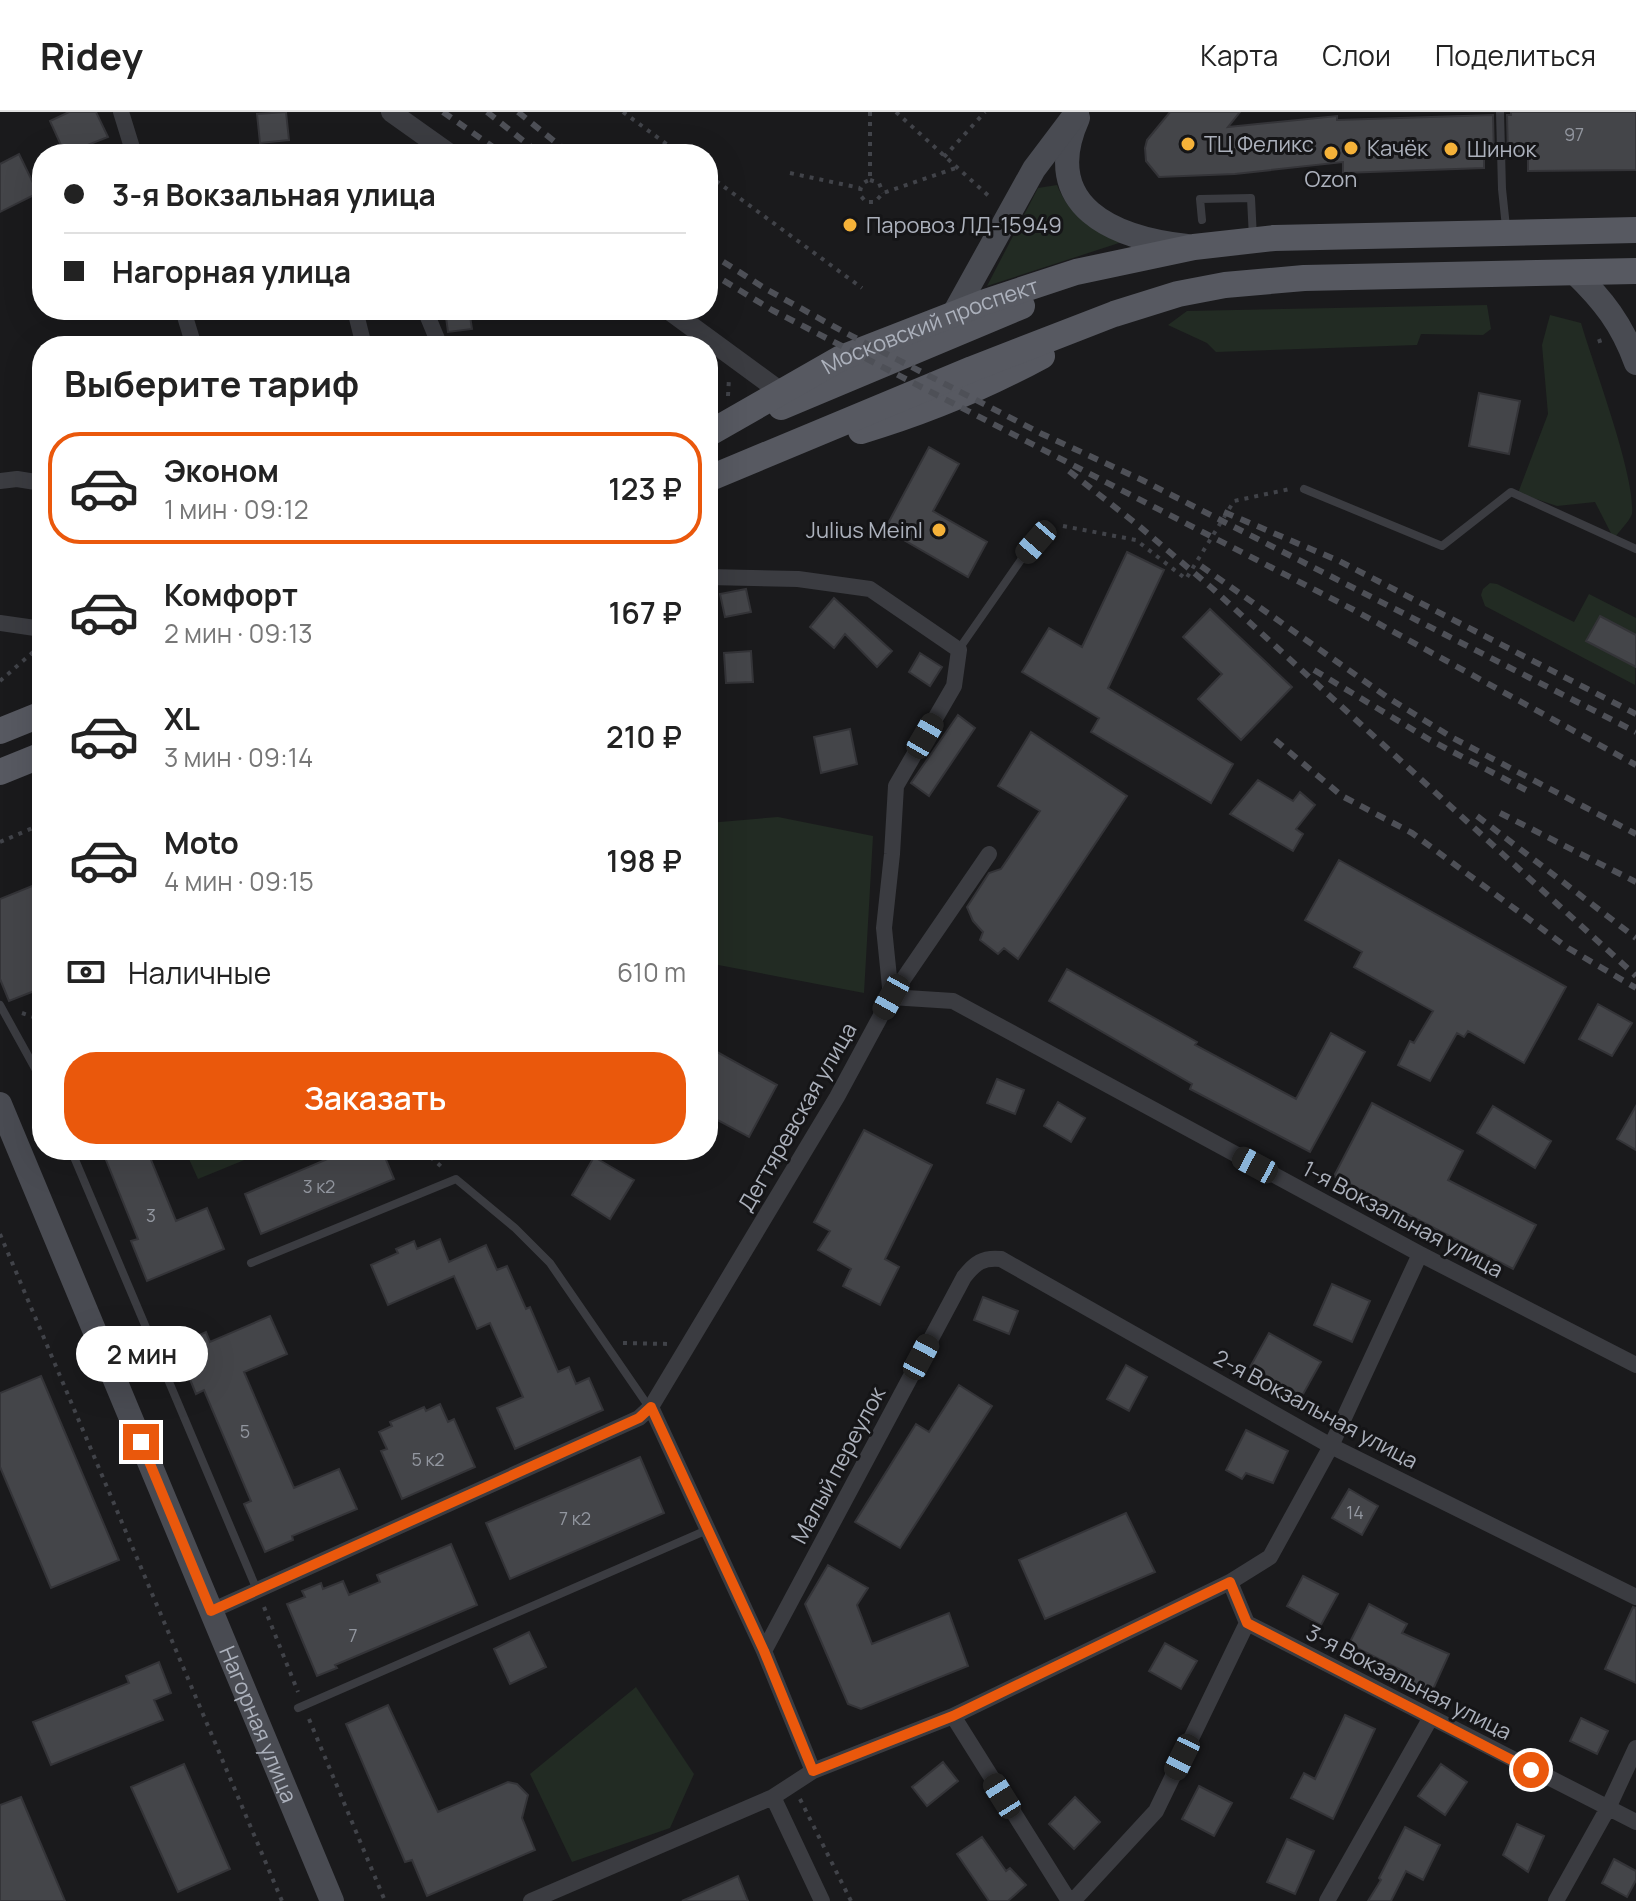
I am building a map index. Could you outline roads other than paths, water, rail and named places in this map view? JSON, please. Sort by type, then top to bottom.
[{"type":"main road","points":[[1079,112],[1070,139],[1068,167],[1072,185],[1086,208],[1101,222],[1127,235],[1194,247]]},
{"type":"main road","points":[[939,341],[1034,169],[1079,112]]},
{"type":"main road","name":"Московский проспект","points":[[718,430],[841,358],[1059,276],[1194,247],[1253,239],[1340,234],[1636,230]]},
{"type":"main road","name":"Московский проспект","points":[[718,432],[1099,274],[1168,253]]},
{"type":"main road","points":[[720,475],[937,407],[995,382],[1111,320],[1156,300],[1202,288],[1277,280],[1636,271]]},
{"type":"main road","points":[[1574,272],[1602,300],[1619,326],[1636,363]]},
{"type":"main road","points":[[0,731],[32,718]]},
{"type":"main road","points":[[0,772],[32,759]]},
{"type":"main road","name":"Нагорная улица","points":[[0,1104],[332,1901]]},
{"type":"street","points":[[121,112],[131,144]]},
{"type":"street","points":[[391,112],[436,144]]},
{"type":"street","points":[[683,320],[705,336]]},
{"type":"street","points":[[718,346],[781,392]]},
{"type":"street","points":[[0,481],[32,481]]},
{"type":"street","points":[[718,577],[798,579],[870,589],[959,650],[954,686],[896,786],[884,928],[891,997]]},
{"type":"street","points":[[0,623],[32,628]]},
{"type":"street","name":"Дегтяревская улица","points":[[650,1407],[837,1097],[891,997],[989,854]]},
{"type":"street","name":"1-я Вокзальная улица","points":[[891,997],[953,1001],[1420,1254],[1636,1365]]},
{"type":"street","points":[[531,1901],[773,1797],[813,1771],[953,1716],[1230,1582],[1270,1557],[1331,1446],[1420,1254]]},
{"type":"street","name":"2-я Вокзальная улица","points":[[978,1261],[1001,1259],[1331,1446],[1636,1597]]},
{"type":"street","name":"Малый переулок","points":[[764,1651],[964,1277],[978,1261]]},
{"type":"street","points":[[211,1611],[639,1418],[650,1407],[764,1651],[813,1771]]},
{"type":"street","points":[[953,1716],[1071,1901],[1156,1811],[1247,1623],[1230,1582]]},
{"type":"street","name":"3-я Вокзальная улица","points":[[1247,1623],[1636,1822]]},
{"type":"street","points":[[1327,1901],[1430,1719]]},
{"type":"street","points":[[1556,1901],[1608,1808],[1636,1748]]},
{"type":"street","points":[[773,1797],[822,1901]]},
{"type":"lane","points":[[1500,112],[1502,189],[1507,232]]},
{"type":"lane","points":[[1202,220],[1200,199],[1251,198],[1253,239]]},
{"type":"lane","points":[[1304,489],[1442,546],[1511,492],[1636,549]]},
{"type":"lane","points":[[959,650],[1023,557],[1049,527]]},
{"type":"lane","points":[[0,1006],[32,1052]]},
{"type":"lane","points":[[75,1160],[257,1590]]},
{"type":"lane","points":[[251,1263],[456,1179],[515,1228],[550,1263],[650,1407]]},
{"type":"lane","points":[[300,1707],[707,1530]]},
{"type":"railway","points":[[443,112],[489,144]]},
{"type":"railway","points":[[487,112],[527,144]]},
{"type":"railway","points":[[518,112],[558,144]]},
{"type":"railway","points":[[718,258],[842,331],[1636,732]]},
{"type":"railway","points":[[718,277],[772,310],[1352,609],[1636,765]]},
{"type":"railway","points":[[1069,471],[1213,589],[1636,976]]},
{"type":"railway","points":[[1224,512],[1339,561],[1636,714]]},
{"type":"railway","points":[[1201,566],[1387,697],[1453,738],[1636,834]]},
{"type":"railway","points":[[1314,670],[1430,740],[1526,790]]},
{"type":"railway","points":[[1275,740],[1342,796],[1412,833],[1568,948],[1636,988]]},
{"type":"railway","points":[[1500,813],[1636,882]]},
{"type":"railway","points":[[1477,816],[1636,938]]},
{"type":"place","name":"ТЦ Феликс","points":[[1188,144]]},
{"type":"place","name":"Качёк","points":[[1351,148]]},
{"type":"place","name":"Шинок","points":[[1451,149]]},
{"type":"place","name":"Ozon","points":[[1331,153]]},
{"type":"place","name":"Паровоз ЛД-15949","points":[[850,225]]},
{"type":"place","name":"Julius Meinl","points":[[939,530]]}]
